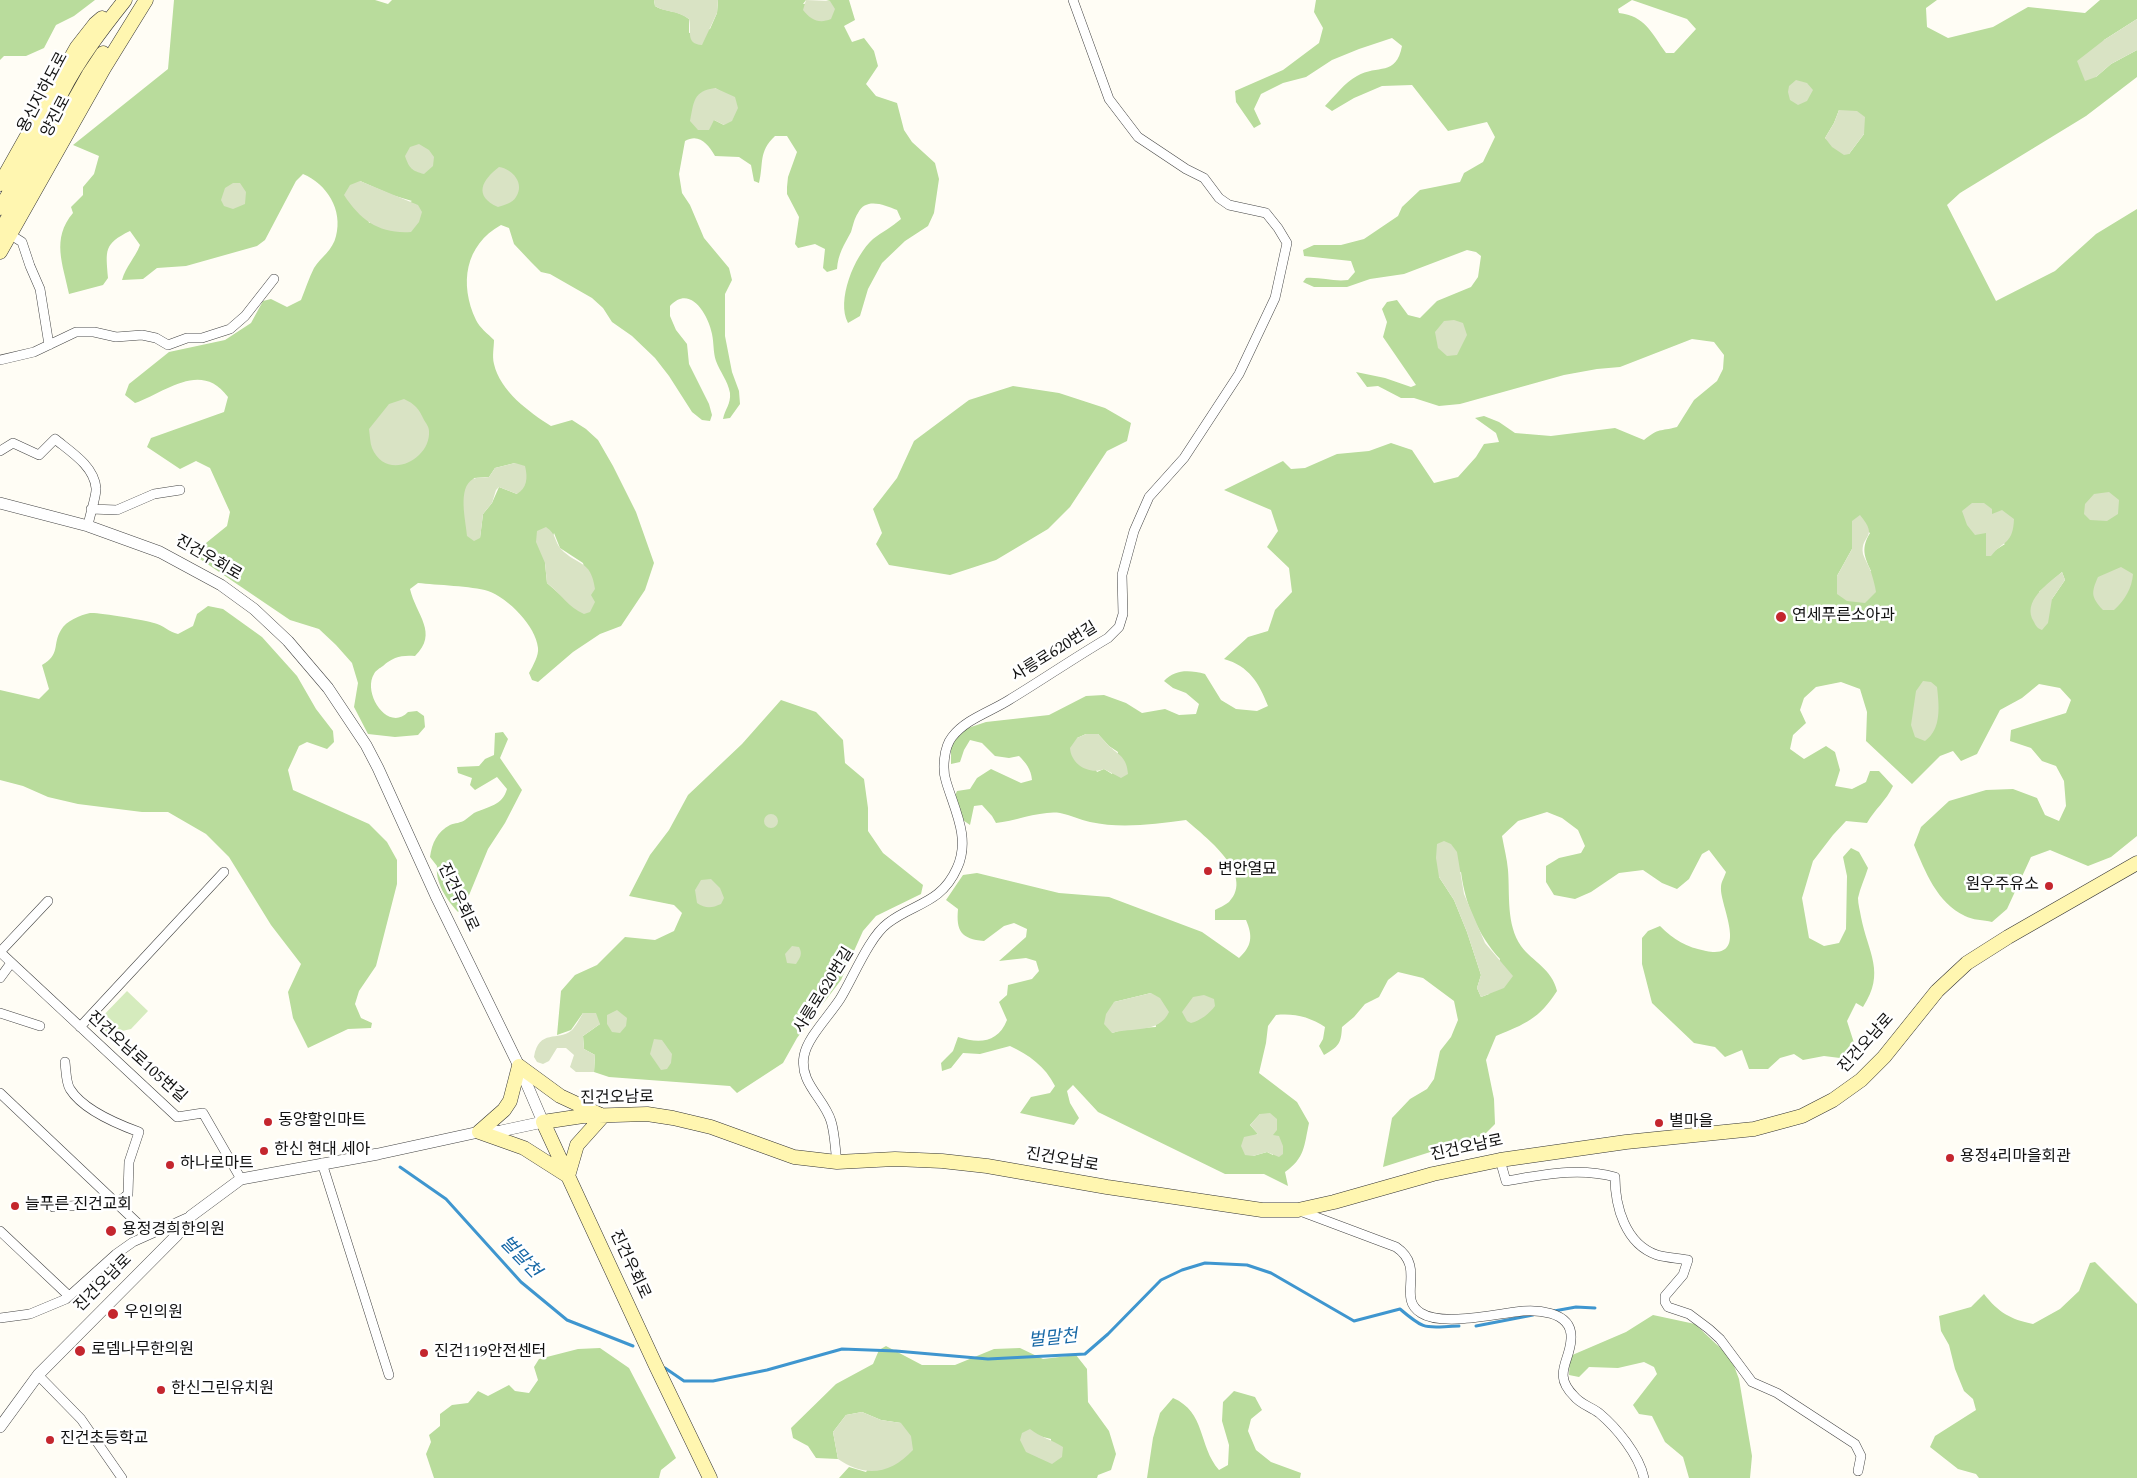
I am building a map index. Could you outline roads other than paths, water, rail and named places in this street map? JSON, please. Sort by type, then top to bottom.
[{"type":"main road","name":"양진로","points":[[0,184],[77,47],[95,24],[125,0]]},
{"type":"main road","name":"용신지하도로","points":[[0,208],[84,54],[125,0]]},
{"type":"main road","name":"양진로","points":[[0,252],[6,233],[144,0]]},
{"type":"main road","name":"진건오남로","points":[[543,1122],[583,1116],[647,1114],[711,1127],[794,1157],[837,1162],[902,1159],[942,1161],[987,1166],[1107,1187],[1262,1210],[1298,1210],[1334,1202],[1433,1174],[1500,1160],[1626,1142],[1754,1129],[1786,1122],[1818,1108],[1847,1091],[1873,1068],[1928,1001],[1967,963],[2008,936],[2137,862]]},
{"type":"main road","points":[[519,1066],[560,1096],[604,1116],[577,1145],[568,1176],[524,1148],[479,1132],[504,1110],[510,1101],[519,1066]]},
{"type":"main road","name":"진건우회로","points":[[543,1122],[710,1478]]},
{"type":"street","name":"사릉로620번길","points":[[837,1162],[831,1119],[810,1088],[804,1070],[804,1056],[809,1043],[840,999],[878,933],[888,923],[927,903],[945,886],[958,867],[963,842],[962,827],[945,778],[945,755],[951,738],[964,725],[1007,702],[1108,638],[1119,627],[1123,614],[1122,575],[1134,531],[1149,497],[1184,458],[1239,374],[1275,298],[1285,251],[1286,243],[1278,228],[1266,213],[1229,205],[1219,198],[1204,178],[1138,138],[1132,131],[1108,99],[1073,0]]},
{"type":"street","points":[[6,233],[22,242],[40,289],[49,345]]},
{"type":"street","points":[[0,360],[34,352],[76,332],[94,332],[116,337],[142,335],[168,345],[187,338],[202,338],[230,329],[245,316],[274,279]]},
{"type":"street","points":[[0,451],[13,443],[39,455],[55,439],[80,459],[92,474],[97,490],[88,526]]},
{"type":"street","points":[[91,509],[117,510],[154,494],[180,490]]},
{"type":"street","name":"진건우회로","points":[[0,503],[88,526],[160,552],[221,585],[254,609],[288,641],[328,688],[366,745],[436,896],[519,1066],[543,1122]]},
{"type":"street","points":[[80,1027],[224,872]]},
{"type":"street","points":[[0,952],[48,901]]},
{"type":"street","name":"진건오남로105번길","points":[[0,952],[178,1117],[203,1113],[241,1179]]},
{"type":"street","points":[[0,978],[11,963]]},
{"type":"street","points":[[0,1013],[40,1026]]},
{"type":"street","points":[[53,1207],[118,1203],[128,1194],[128,1162],[139,1132],[113,1122],[89,1107],[70,1088],[65,1062]]},
{"type":"street","points":[[0,1093],[149,1234]]},
{"type":"street","name":"진건오남로","points":[[0,1427],[38,1374],[177,1235],[191,1216],[241,1179],[378,1154],[479,1132],[501,1131],[543,1122]]},
{"type":"street","points":[[1500,1160],[1506,1181],[1571,1171],[1596,1172],[1615,1177],[1615,1196],[1618,1210],[1643,1248],[1657,1255],[1688,1260],[1683,1275],[1665,1296],[1665,1302],[1668,1307],[1689,1314],[1710,1329],[1720,1339],[1752,1382],[1777,1393],[1855,1444],[1860,1456],[1858,1471]]},
{"type":"street","points":[[322,1163],[388,1375]]},
{"type":"street","points":[[1298,1210],[1396,1247],[1404,1252],[1411,1265],[1410,1288],[1413,1305],[1418,1312],[1424,1315],[1433,1318],[1463,1319],[1530,1309],[1551,1313],[1561,1319],[1570,1331],[1572,1338],[1562,1374],[1570,1392],[1576,1399],[1599,1413],[1628,1445],[1642,1470],[1644,1478]]},
{"type":"street","points":[[0,1318],[30,1314],[49,1307],[69,1296],[116,1254],[149,1234],[191,1216]]},
{"type":"street","points":[[0,1231],[69,1296]]},
{"type":"street","points":[[38,1374],[81,1419],[122,1478]]},
{"type":"waterway","name":"벌말천","points":[[400,1167],[446,1199],[521,1282],[567,1320],[633,1346]]},
{"type":"waterway","name":"벌말천","points":[[665,1368],[684,1381],[713,1381],[767,1370],[842,1349],[896,1351],[988,1359],[1085,1354],[1108,1334],[1161,1280],[1182,1270],[1205,1263],[1247,1265],[1271,1273],[1354,1321],[1400,1309],[1422,1325],[1433,1327],[1459,1326]]},
{"type":"waterway","name":"벌말천","points":[[1554,1311],[1576,1307],[1595,1308]]},
{"type":"waterway","name":"벌말천","points":[[1476,1326],[1533,1315]]},
{"type":"place","name":"연세푸른소아과","points":[[1781,617]]},
{"type":"place","name":"변안열묘","points":[[1208,871]]},
{"type":"place","name":"원우주유소","points":[[2049,886]]},
{"type":"place","name":"동양할인마트","points":[[268,1122]]},
{"type":"place","name":"별마을","points":[[1659,1123]]},
{"type":"place","name":"한신 현대 세아","points":[[264,1151]]},
{"type":"place","name":"용정4리마을회관","points":[[1950,1158]]},
{"type":"place","name":"하나로마트","points":[[170,1165]]},
{"type":"place","name":"늘푸른 진건교회","points":[[15,1206]]},
{"type":"place","name":"용정경희한의원","points":[[111,1231]]},
{"type":"place","name":"우인의원","points":[[113,1314]]},
{"type":"place","name":"로뎀나무한의원","points":[[80,1351]]},
{"type":"place","name":"진건119안전센터","points":[[424,1353]]},
{"type":"place","name":"한신그린유치원","points":[[161,1390]]},
{"type":"place","name":"진건초등학교","points":[[50,1440]]}]
